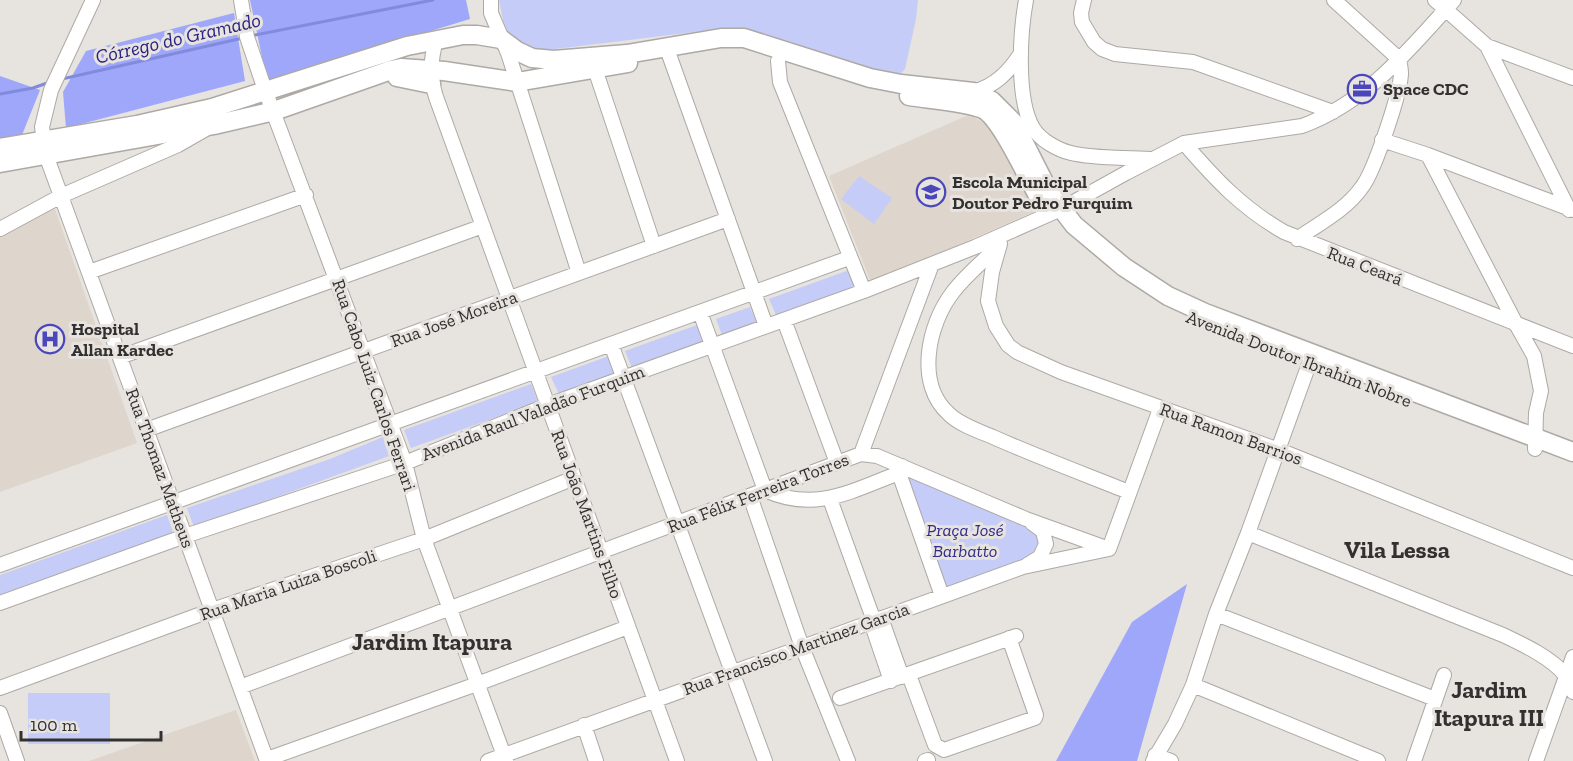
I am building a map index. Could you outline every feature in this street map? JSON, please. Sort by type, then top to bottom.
[{"type":"main road","points":[[213,117],[265,90],[407,46],[463,35],[501,39],[517,51],[532,58],[592,63]]},
{"type":"main road","points":[[668,51],[721,38],[744,38],[870,78],[992,101],[1002,128],[1037,196],[1055,211]]},
{"type":"main road","points":[[0,163],[45,148],[213,117],[274,111],[401,68],[436,81],[517,82],[627,54],[736,49],[864,88],[968,96]]},
{"type":"main road","points":[[999,115],[1014,123],[1028,135],[1055,211]]},
{"type":"main road","points":[[0,148],[45,148]]},
{"type":"main road","name":"Avenida Doutor Ibrahim Nobre","points":[[1055,211],[1082,249],[1115,275],[1161,305],[1198,322],[1311,359],[1536,443],[1573,452]]},
{"type":"main road","name":"Avenida Doutor Ibrahim Nobre","points":[[1536,443],[1573,463]]},
{"type":"street","points":[[45,148],[42,128],[51,90],[93,0]]},
{"type":"street","name":"Rua Cabo Luiz Carlos Ferrari","points":[[241,0],[247,37],[265,90],[405,463],[424,540],[505,758]]},
{"type":"street","points":[[491,0],[491,13],[517,82],[579,273]]},
{"type":"street","points":[[1026,0],[1021,53],[1028,135],[1044,139],[1070,153],[1152,159]]},
{"type":"street","points":[[1084,0],[1081,13],[1082,22],[1094,42],[1102,49],[1115,54],[1193,62],[1334,112]]},
{"type":"street","points":[[1297,239],[1333,216],[1363,186],[1382,140],[1401,74],[1399,59],[1334,0]]},
{"type":"street","points":[[1435,0],[1450,5],[1487,46],[1571,212]]},
{"type":"street","name":"Avenida Raul Valadão Furquim","points":[[0,603],[185,536],[405,463],[548,405],[864,291],[1055,211],[1184,143],[1302,126],[1357,99],[1450,5]]},
{"type":"street","points":[[436,42],[436,81]]},
{"type":"street","points":[[1487,46],[1573,78]]},
{"type":"street","points":[[668,51],[766,326]]},
{"type":"street","points":[[968,96],[984,89],[1003,76],[1021,53]]},
{"type":"street","points":[[778,61],[780,82],[864,291]]},
{"type":"street","points":[[592,63],[654,246]]},
{"type":"street","name":"Rua João Martins Filho","points":[[436,81],[483,226],[677,761]]},
{"type":"street","points":[[0,229],[61,196],[178,145],[213,117]]},
{"type":"street","points":[[1382,140],[1428,155],[1571,212]]},
{"type":"street","name":"Rua Ceará","points":[[1184,143],[1218,182],[1243,205],[1266,222],[1297,239],[1573,346]]},
{"type":"street","name":"Rua Thomaz Matheus","points":[[45,148],[267,760]]},
{"type":"street","points":[[1428,155],[1534,356],[1541,391],[1536,413],[1536,443]]},
{"type":"street","points":[[89,272],[306,195]]},
{"type":"street","name":"Rua José Moreira","points":[[147,430],[728,219]]},
{"type":"street","points":[[120,357],[483,226]]},
{"type":"street","name":"Rua Ramon Barrios","points":[[1013,230],[1000,244],[992,272],[988,301],[996,326],[1008,345],[1017,352],[1041,365],[1279,450],[1573,568]]},
{"type":"street","points":[[1000,244],[952,293],[936,324],[928,365],[933,394],[950,416],[964,424],[1129,492]]},
{"type":"street","name":"Avenida Raul Valadão Furquim","points":[[0,565],[849,258]]},
{"type":"street","name":"Rua Félix Ferreira Torres","points":[[240,687],[861,454],[932,264]]},
{"type":"street","points":[[976,268],[984,280],[988,301]]},
{"type":"street","points":[[700,312],[765,490],[780,497],[811,502],[830,499],[900,470]]},
{"type":"street","points":[[784,320],[837,463]]},
{"type":"street","points":[[611,344],[765,761]]},
{"type":"street","points":[[1171,761],[1154,758],[1175,724],[1193,686],[1216,614],[1311,359]]},
{"type":"street","points":[[861,454],[877,456],[900,470],[1109,549],[1160,408]]},
{"type":"street","points":[[900,470],[942,596]]},
{"type":"street","name":"Rua Maria Luiza Boscoli","points":[[0,688],[212,610],[424,540],[574,478]]},
{"type":"street","points":[[750,496],[802,647],[848,761]]},
{"type":"street","points":[[830,499],[876,620],[901,678],[935,745],[944,750],[1035,718],[1036,715],[1013,637],[901,678],[840,698]]},
{"type":"street","points":[[1023,567],[1040,557],[1046,544],[1043,531],[1026,519]]},
{"type":"street","points":[[1248,533],[1503,634],[1543,657],[1566,676],[1573,692]]},
{"type":"street","name":"Rua Francisco Martinez Garcia","points":[[488,761],[505,758],[584,725],[1023,567],[1109,549]]},
{"type":"street","points":[[1216,614],[1435,699]]},
{"type":"street","points":[[267,760],[628,627]]},
{"type":"street","points":[[1536,761],[1573,657]]},
{"type":"street","points":[[1414,761],[1444,675]]},
{"type":"street","points":[[1193,686],[1359,758],[1378,761]]},
{"type":"street","points":[[0,713],[17,761]]},
{"type":"street","points":[[584,725],[596,761]]},
{"type":"shaded area","points":[[250,0],[466,0],[470,19],[267,81]]},
{"type":"shaded area","points":[[234,13],[245,81],[66,128],[63,92],[86,51]]},
{"type":"shaded area","points":[[0,76],[40,90],[22,135],[0,138]]},
{"type":"shaded area","name":"Escola Municipal Doutor Pedro Furquim","points":[[966,116],[974,117],[989,126],[1038,210],[876,281],[870,280],[829,176]]},
{"type":"shaded area","name":"Hospital Allan Kardec","points":[[54,206],[137,443],[0,492],[0,234]]},
{"type":"shaded area","points":[[1187,584],[1137,761],[1056,761],[1132,622]]},
{"type":"shaded area","points":[[236,710],[255,761],[89,761]]},
{"type":"green space","points":[[499,0],[918,0],[905,69],[900,74],[850,64],[764,34],[741,29],[711,30],[539,51],[517,47],[504,25]]},
{"type":"green space","points":[[859,176],[892,198],[874,224],[841,199]]},
{"type":"green space","points":[[849,270],[855,286],[776,315],[769,299]]},
{"type":"green space","points":[[750,307],[756,322],[722,335],[716,319]]},
{"type":"green space","points":[[697,325],[703,342],[632,368],[625,351]]},
{"type":"green space","points":[[609,356],[615,374],[559,394],[551,377]]},
{"type":"green space","points":[[531,384],[538,402],[411,448],[404,430]]},
{"type":"green space","points":[[383,437],[389,456],[194,527],[187,508],[330,459]]},
{"type":"green space","name":"Praça José Barbatto","points":[[908,474],[1028,526],[1040,539],[1037,555],[943,589],[904,477]]},
{"type":"green space","points":[[167,515],[174,535],[0,598],[0,575]]},
{"type":"green space","points":[[28,693],[110,693],[110,744],[28,744]]},
{"type":"waterway","name":"Córrego do Gramado","points":[[250,36],[433,0]]},
{"type":"waterway","name":"Córrego do Gramado","points":[[62,79],[243,38]]},
{"type":"waterway","name":"Córrego do Gramado","points":[[0,94],[33,88],[50,82]]},
{"type":"place","name":"Space CDC","points":[[1362,89]]},
{"type":"place","name":"Escola Municipal Doutor Pedro Furquim","points":[[931,192]]},
{"type":"place","name":"Hospital Allan Kardec","points":[[50,339]]},
{"type":"district","name":"Vila Lessa","points":[[1397,550]]},
{"type":"district","name":"Jardim Itapura","points":[[432,642]]},
{"type":"district","name":"Jardim Itapura III","points":[[1489,704]]}]
